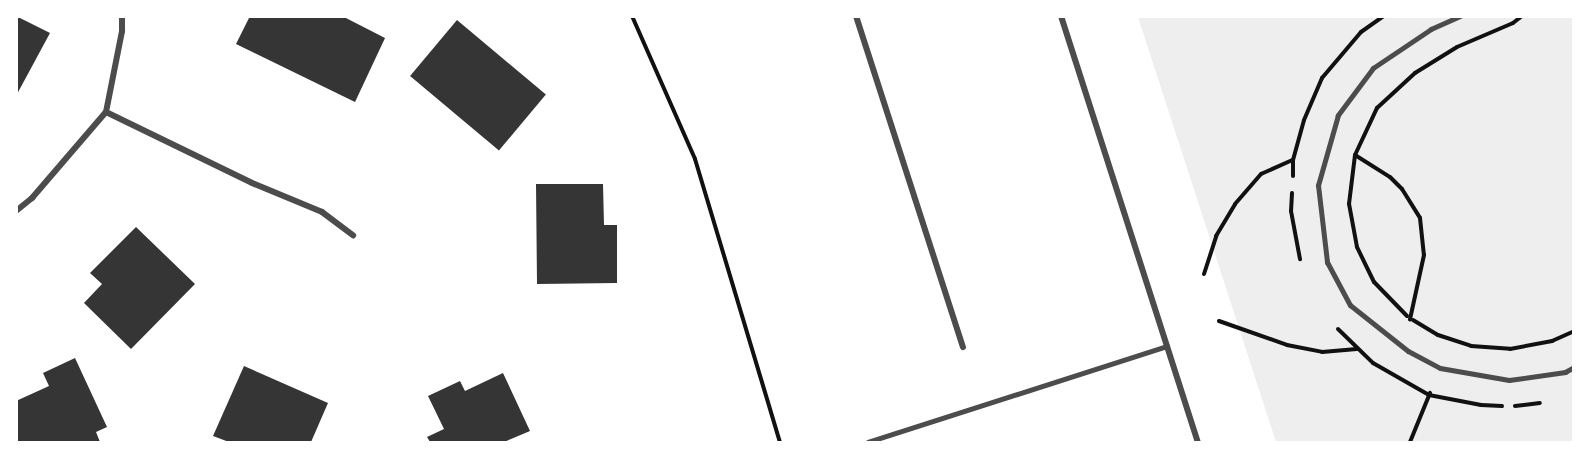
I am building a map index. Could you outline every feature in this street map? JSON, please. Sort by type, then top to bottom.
[{"type":"street","points":[[16,211],[32,198],[106,112],[122,31],[122,16]]},
{"type":"street","points":[[856,16],[963,347]]},
{"type":"street","points":[[1061,16],[1198,442]]},
{"type":"street","points":[[1460,16],[1431,29],[1373,68],[1338,115],[1318,185],[1327,262],[1350,304],[1408,351],[1440,368],[1509,380],[1565,372],[1574,367]]},
{"type":"street","points":[[106,112],[252,183],[322,212],[353,235]]},
{"type":"lane","points":[[868,442],[1167,346]]},
{"type":"path","points":[[632,16],[695,159],[780,442]]},
{"type":"path","points":[[1522,16],[1513,24],[1457,47],[1415,73],[1377,108],[1355,155],[1350,204],[1357,247],[1374,282],[1410,319],[1438,335],[1471,346],[1510,349],[1552,341],[1574,331]]},
{"type":"path","points":[[1355,155],[1390,177],[1402,189],[1420,218],[1424,255],[1410,319]]},
{"type":"path","points":[[1204,274],[1216,236],[1235,204],[1261,174],[1293,160]]},
{"type":"path","points":[[1219,321],[1287,345],[1322,352],[1358,349]]},
{"type":"path","points":[[1410,442],[1440,368]]},
{"type":"shaded area","points":[[1138,17],[1573,17],[1573,442],[1276,442]]},
{"type":"building","points":[[16,16],[50,33],[16,96]]},
{"type":"building","points":[[250,16],[342,16],[385,38],[355,102],[236,44]]},
{"type":"building","points":[[457,20],[546,95],[499,150],[410,76]]},
{"type":"building","points":[[536,184],[603,184],[604,225],[617,225],[617,283],[537,284]]},
{"type":"building","points":[[136,227],[195,284],[131,349],[84,303],[102,284],[90,273]]},
{"type":"building","points":[[75,358],[107,427],[96,432],[100,442],[16,442],[16,401],[49,386],[43,373]]},
{"type":"building","points":[[244,366],[328,403],[311,442],[229,442],[213,436]]},
{"type":"building","points":[[503,373],[530,431],[504,442],[430,442],[427,437],[444,429],[428,396],[460,381],[465,391]]}]
